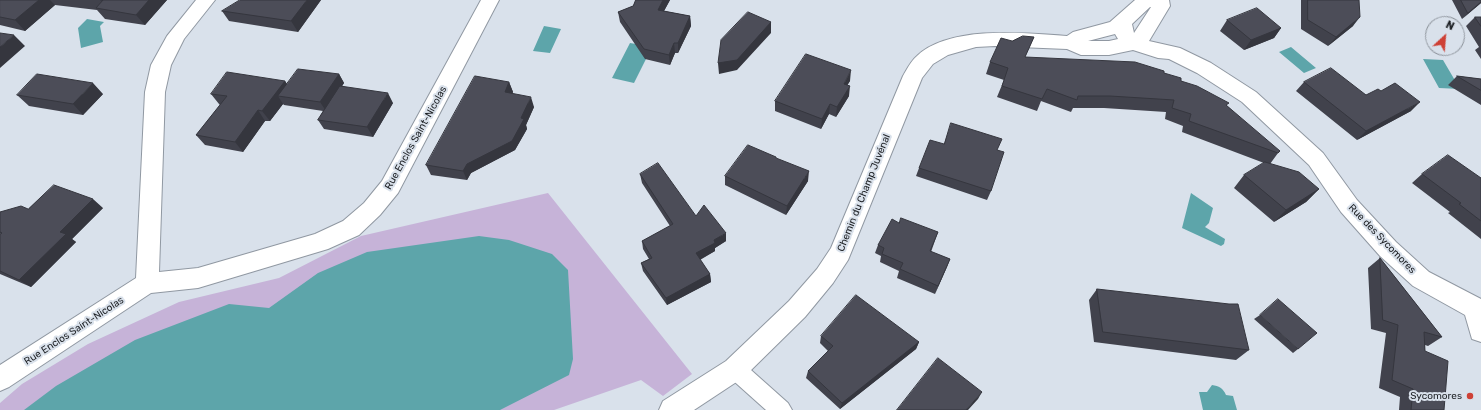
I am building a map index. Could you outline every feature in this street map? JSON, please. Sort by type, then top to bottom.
[{"type":"street","points":[[147,283],[155,92],[161,65],[176,36],[206,0]]},
{"type":"street","name":"Rue Enclos Saint-Nicolas","points":[[0,379],[147,283],[198,278],[320,242],[351,228],[372,209],[390,187],[490,0]]},
{"type":"street","name":"Chemin du Champ Juvénal","points":[[1070,43],[1080,37],[1116,27],[1144,2],[1154,0]]},
{"type":"street","points":[[1148,28],[1138,24],[1122,22],[1125,35],[1134,43],[1143,36],[1148,28],[1161,6],[1160,0]]},
{"type":"street","name":"Rue des Sycomores","points":[[1148,28],[1170,45],[1173,53]]},
{"type":"street","name":"Chemin du Champ Juvénal","points":[[672,410],[735,368],[797,310],[825,276],[840,253],[913,76],[925,60],[937,52],[950,47],[988,38],[1070,43],[1081,48],[1109,48],[1134,43]]},
{"type":"street","name":"Rue des Sycomores","points":[[1134,43],[1158,51],[1173,53],[1204,68],[1249,97],[1316,159],[1348,206],[1388,249],[1421,279],[1478,306],[1481,331]]},
{"type":"lane","points":[[735,368],[781,410]]},
{"type":"shaded area","points":[[548,193],[692,374],[663,396],[641,380],[554,410],[0,410],[0,403],[22,384],[88,344],[179,302],[279,278],[361,236]]},
{"type":"water","points":[[87,19],[104,22],[100,26],[103,42],[81,48],[78,28]]},
{"type":"water","points":[[544,26],[561,29],[550,53],[533,51]]},
{"type":"water","points":[[630,43],[636,44],[647,57],[634,83],[612,78]]},
{"type":"water","points":[[1291,47],[1316,68],[1304,73],[1279,52]]},
{"type":"water","points":[[1423,59],[1443,60],[1460,89],[1439,88]]},
{"type":"water","points":[[1191,193],[1213,208],[1209,223],[1205,227],[1225,239],[1224,244],[1221,246],[1182,228]]},
{"type":"water","points":[[479,236],[509,240],[552,254],[568,270],[573,359],[569,375],[500,410],[24,410],[56,386],[135,340],[229,304],[269,308],[318,273],[367,252]]},
{"type":"water","points":[[1212,385],[1220,388],[1226,395],[1233,396],[1237,410],[1203,410],[1199,392],[1207,392]]},
{"type":"building","points":[[0,0],[39,0],[15,20],[0,17]]},
{"type":"building","points":[[103,0],[149,0],[136,15],[96,8]]},
{"type":"building","points":[[240,0],[307,0],[291,21],[222,11]]},
{"type":"building","points":[[636,0],[663,0],[658,10],[690,16],[678,43],[674,43],[669,55],[644,49],[618,12],[633,6]]},
{"type":"building","points":[[1308,0],[1359,0],[1360,17],[1336,37],[1308,20]]},
{"type":"building","points":[[1461,0],[1481,0],[1481,2],[1468,13]]},
{"type":"building","points":[[1257,8],[1281,28],[1251,40],[1227,20]]},
{"type":"building","points":[[748,12],[771,22],[737,60],[718,63],[721,40]]},
{"type":"building","points":[[1475,17],[1481,17],[1481,26]]},
{"type":"building","points":[[0,33],[14,35],[0,47]]},
{"type":"building","points":[[1023,36],[1034,37],[1025,57],[1135,62],[1181,78],[1181,81],[1197,86],[1229,103],[1226,105],[1280,151],[1278,153],[1189,121],[1191,114],[1172,108],[1174,100],[1110,96],[1078,96],[1077,100],[1047,89],[1042,99],[1002,86],[1008,68],[990,62],[1001,38],[1012,41]]},
{"type":"building","points":[[806,54],[851,70],[844,84],[850,86],[837,107],[830,104],[822,119],[775,101]]},
{"type":"building","points":[[1331,68],[1366,95],[1378,89],[1381,91],[1395,83],[1420,102],[1366,131],[1304,82]]},
{"type":"building","points":[[298,69],[339,74],[320,102],[278,96]]},
{"type":"building","points":[[227,72],[285,81],[262,111],[258,110],[235,142],[196,135],[227,96],[211,94]]},
{"type":"building","points":[[37,74],[93,83],[73,104],[17,95]]},
{"type":"building","points":[[475,76],[509,82],[505,92],[531,97],[521,118],[524,119],[512,141],[467,164],[463,171],[426,165]]},
{"type":"building","points":[[1457,76],[1481,79],[1481,90]]},
{"type":"building","points":[[340,86],[388,93],[367,127],[318,120]]},
{"type":"building","points":[[951,123],[1002,139],[997,150],[1004,152],[991,191],[919,168],[930,140],[944,144]]},
{"type":"building","points":[[748,145],[809,171],[787,206],[725,176]]},
{"type":"building","points":[[1448,155],[1481,178],[1481,221],[1459,204],[1461,203],[1422,174]]},
{"type":"building","points":[[1265,162],[1299,172],[1319,189],[1286,210],[1244,175]]},
{"type":"building","points":[[658,163],[696,216],[704,205],[726,233],[714,240],[715,243],[696,253],[710,274],[666,298],[641,263],[652,258],[642,241],[673,224],[640,174]]},
{"type":"building","points":[[54,185],[93,199],[60,232],[66,234],[19,280],[0,271],[0,234],[2,233],[0,232],[0,212],[21,206],[28,209]]},
{"type":"building","points":[[901,218],[938,232],[930,251],[950,259],[938,286],[900,269],[903,263],[882,254],[884,248],[878,245],[892,219],[899,223]]},
{"type":"building","points":[[1380,258],[1442,337],[1424,332],[1425,351],[1448,361],[1444,410],[1411,410],[1413,389],[1392,380],[1398,325],[1383,320]]},
{"type":"building","points":[[1097,289],[1238,304],[1249,350],[1103,332]]},
{"type":"building","points":[[856,295],[919,342],[842,403],[808,371],[833,346],[821,336]]},
{"type":"building","points":[[1278,299],[1317,333],[1298,349],[1260,315]]},
{"type":"building","points":[[938,358],[982,392],[966,410],[897,410]]},
{"type":"place","name":"Sycomores","points":[[1470,396]]}]
